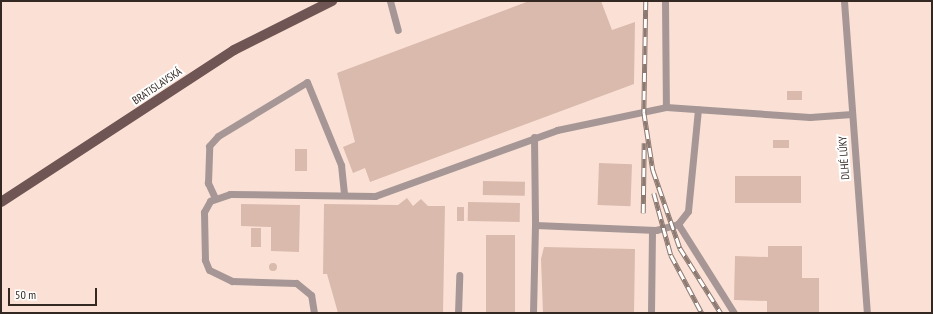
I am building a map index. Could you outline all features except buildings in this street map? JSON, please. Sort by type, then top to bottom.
[{"type":"main road","name":"BRATISLAVSKÁ","points":[[1,202],[234,50],[332,1]]},
{"type":"lane","points":[[390,1],[398,30]]},
{"type":"lane","points":[[665,1],[666,107]]},
{"type":"lane","name":"DLHÉ LÚKY","points":[[844,1],[867,313]]},
{"type":"lane","points":[[215,198],[208,183],[209,146],[218,136],[307,82],[342,165],[344,195]]},
{"type":"lane","points":[[314,313],[311,295],[296,283],[232,281],[209,270],[205,260],[204,212],[215,198],[230,194],[375,196],[534,137],[666,107],[810,117],[852,114]]},
{"type":"lane","points":[[535,225],[652,230],[678,224],[688,211],[698,109]]},
{"type":"lane","points":[[533,313],[535,225],[534,137]]},
{"type":"lane","points":[[678,224],[734,313]]},
{"type":"lane","points":[[651,313],[652,230]]},
{"type":"lane","points":[[458,313],[459,275]]},
{"type":"railway","points":[[646,1],[644,112],[653,170],[680,248],[721,313]]},
{"type":"railway","points":[[643,213],[644,143]]},
{"type":"railway","points":[[654,193],[671,255],[702,313]]}]
